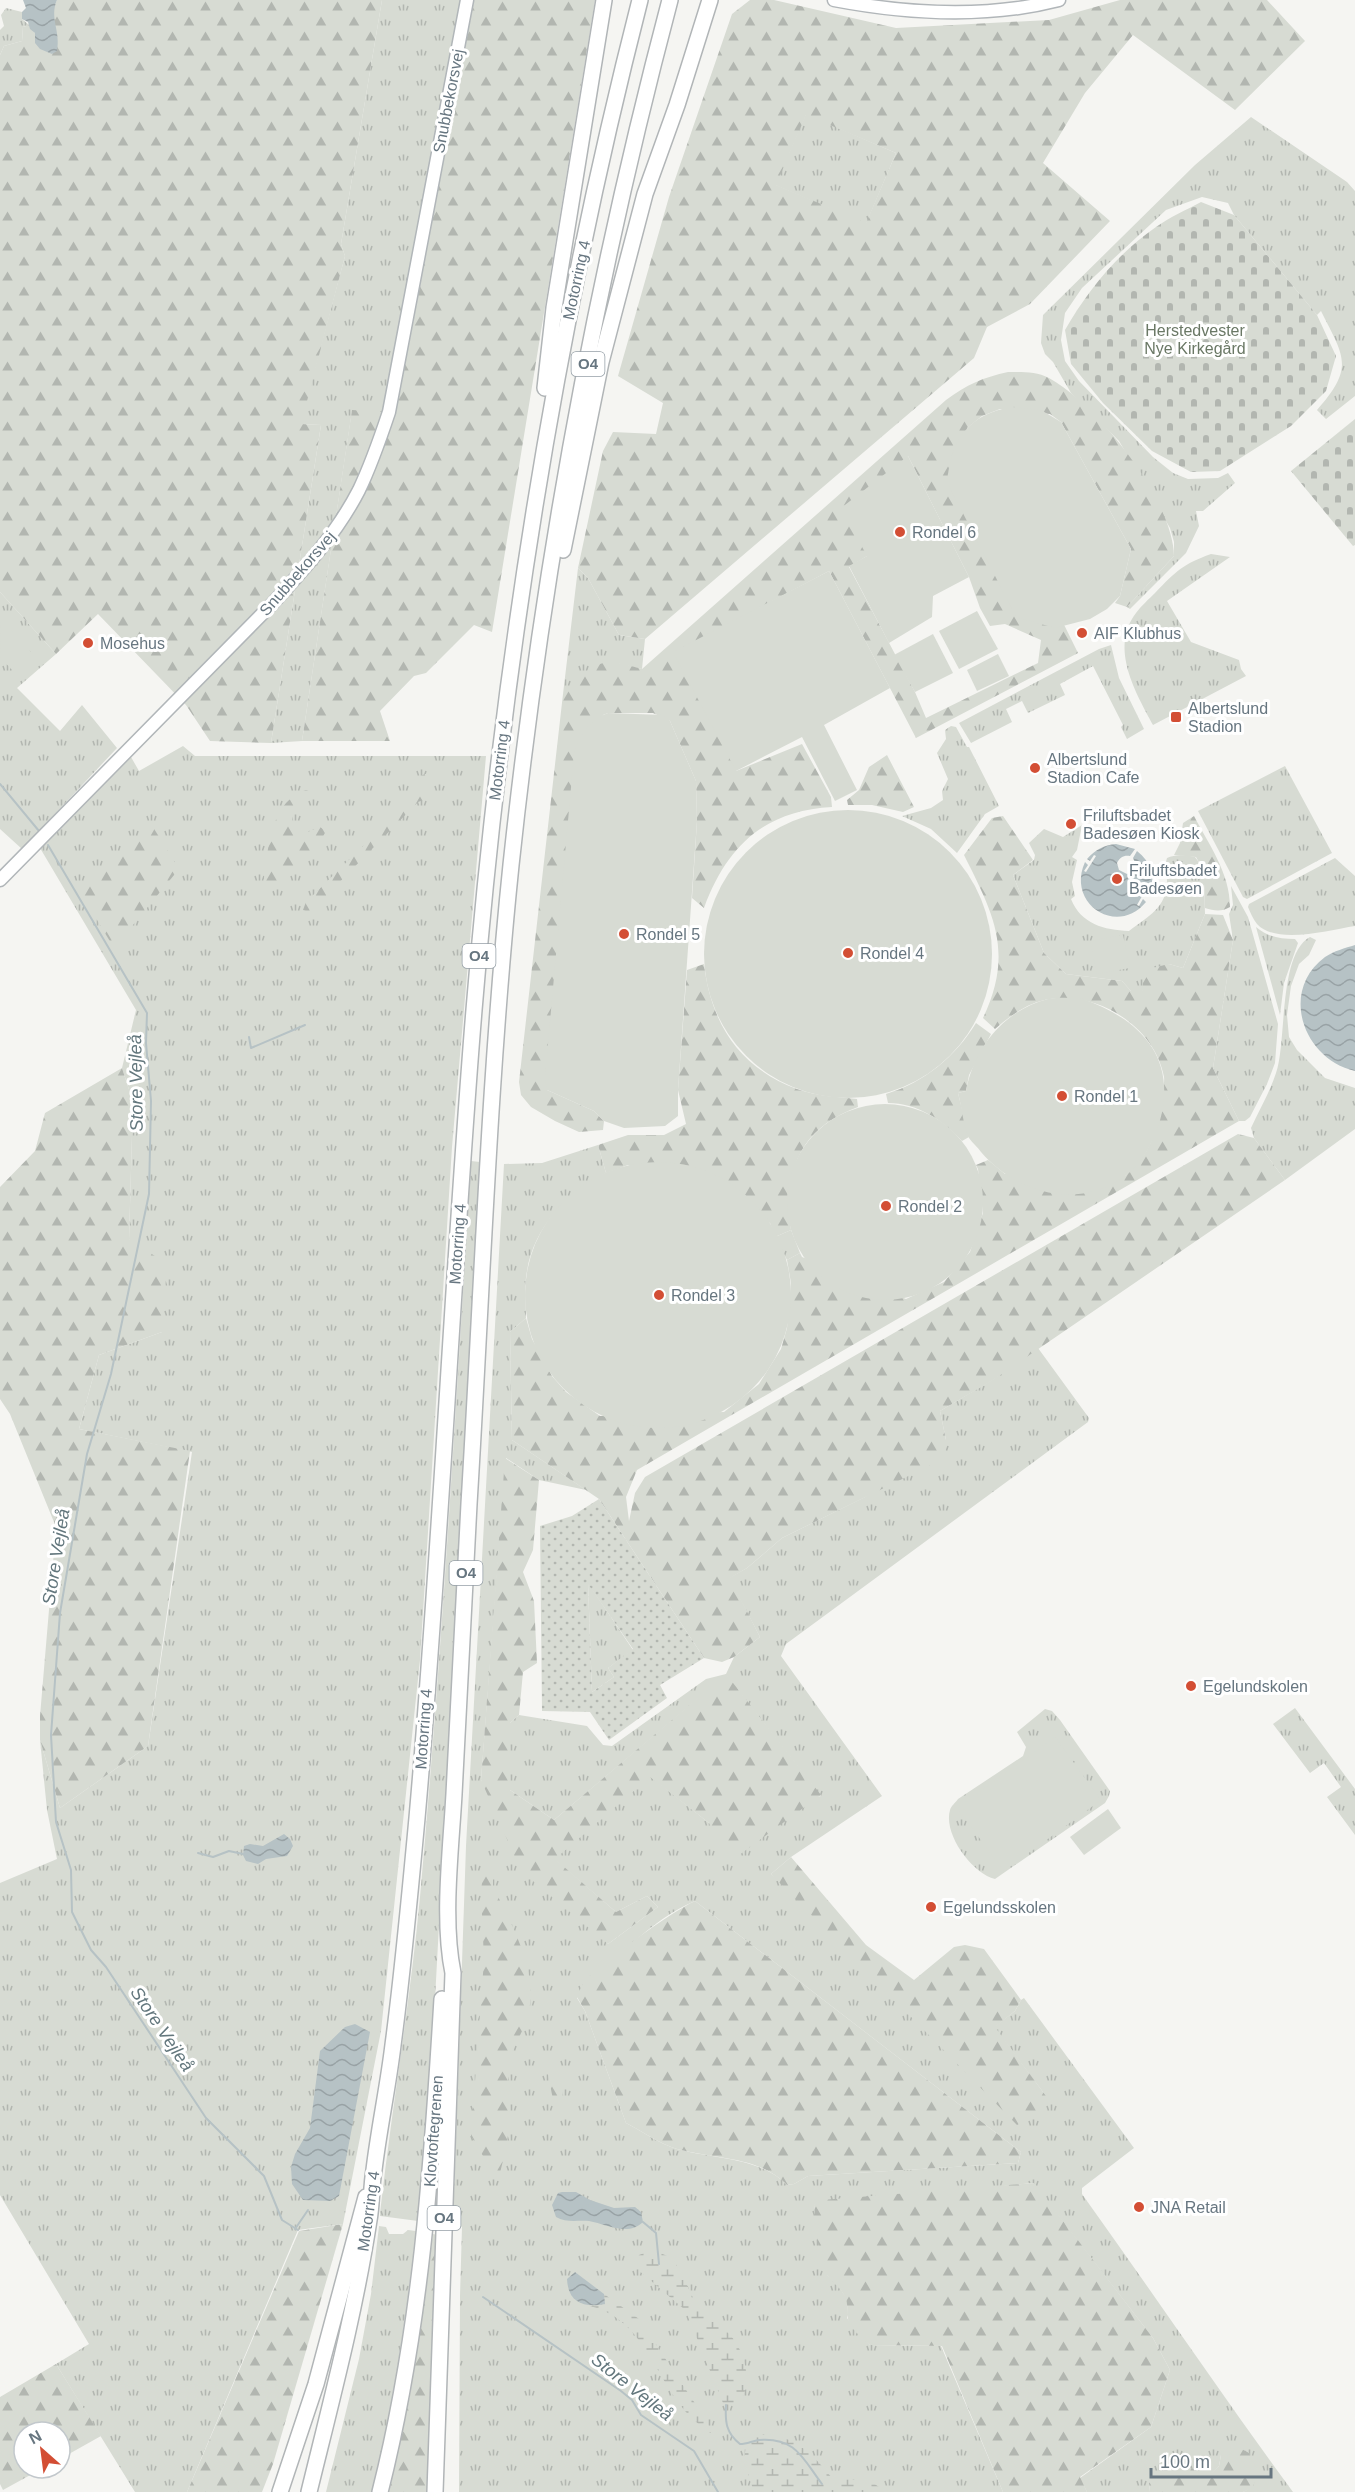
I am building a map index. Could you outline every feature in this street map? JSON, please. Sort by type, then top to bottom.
[{"type":"highway","name":"O4","points":[[532,521],[554,308],[604,0]]},
{"type":"highway","name":"Motorring 4","points":[[309,2492],[370,2217],[373,2174],[393,2045],[417,1816],[470,1067],[487,863],[505,706],[532,521],[579,263],[640,0]]},
{"type":"highway","name":"Motorring 4","points":[[435,2492],[453,1973],[448,1945],[491,1105],[511,869],[554,540],[593,340],[645,102],[670,0]]},
{"type":"highway","name":"O4","points":[[527,733],[547,647],[564,544],[601,362],[645,194],[677,105],[710,0]]},
{"type":"highway","name":"Klovtoftegrenen","points":[[380,2492],[404,2383],[422,2259],[435,2120],[443,1974],[448,1945]]},
{"type":"highway","points":[[280,2492],[316,2384],[359,2217],[373,2174]]},
{"type":"street","name":"Snubbekorsvej","points":[[0,880],[273,603],[315,556],[339,524],[358,491],[375,455],[389,412],[467,0]]},
{"type":"street","points":[[834,0],[885,9],[934,13],[998,11],[1059,0]]},
{"type":"green space","points":[[57,0],[382,0],[341,244],[345,256],[301,424],[321,425],[271,743],[210,741],[186,705],[98,614],[56,654],[0,592],[0,55],[4,46],[22,41],[23,27],[29,25],[35,33],[52,11]]},
{"type":"green space","points":[[382,0],[474,0],[396,414],[352,411],[302,741],[271,743],[321,425],[300,424],[345,256],[341,244]]},
{"type":"green space","points":[[474,0],[595,0],[492,632],[474,625],[426,673],[414,676],[380,711],[390,741],[302,741],[352,410],[396,413]]},
{"type":"green space","points":[[750,0],[774,0],[896,28],[1049,20],[1120,0],[1267,0],[1305,41],[1235,110],[1133,35],[1085,93],[1043,163],[1110,221],[1030,304],[987,327],[974,358],[645,639],[619,635],[588,578],[578,568],[603,451],[613,432],[656,434],[663,403],[618,376],[669,197],[732,14]],"holes":[[[806,115],[896,153],[866,223],[776,185]]]},
{"type":"green space","points":[[6,8],[22,12],[22,19],[29,25],[23,27],[22,41],[4,46],[0,55],[0,30],[4,26],[1,15]]},
{"type":"green space","points":[[806,114],[896,153],[866,224],[775,185]]},
{"type":"green space","points":[[1251,117],[1347,182],[1355,191],[1355,396],[1326,419],[1317,410],[1337,383],[1342,362],[1340,351],[1321,311],[1317,315],[1234,215],[1228,203],[1202,197],[1166,210],[1082,288],[1065,313],[1061,340],[1065,361],[1079,381],[1153,457],[1173,473],[1188,479],[1218,478],[1228,473],[1235,483],[1203,511],[1196,511],[1199,526],[1186,553],[1130,609],[1127,607],[1174,556],[1174,542],[1170,528],[1119,441],[1071,393],[1053,362],[1045,354],[1041,343],[1043,315],[1195,165]]},
{"type":"green space","name":"Herstedvester Nye Kirkegård","points":[[1201,202],[1234,215],[1317,315],[1336,356],[1326,391],[1291,426],[1220,471],[1191,472],[1152,451],[1103,403],[1071,364],[1065,330],[1094,287],[1129,248],[1161,223]]},
{"type":"green space","points":[[1024,372],[1044,376],[1068,391],[1089,409],[1129,456],[1147,482],[1161,508],[1170,533],[1174,556],[1127,607],[1115,603],[1120,596],[1131,549],[1061,422],[1050,414],[1000,409],[982,416],[967,428],[1078,653],[916,738],[829,571],[750,613],[736,771],[802,744],[831,797],[832,807],[787,816],[768,824],[751,836],[724,867],[704,908],[692,898],[697,821],[696,781],[670,721],[653,713],[603,715],[547,1090],[594,1111],[604,1121],[603,1130],[579,1132],[531,1107],[521,1095],[519,1082],[563,694],[580,676],[600,664],[616,663],[642,669],[946,400],[968,386],[999,374]],"holes":[[[908,456],[969,577],[980,608],[990,626],[1005,624],[1041,640],[1038,663],[926,718],[915,692],[849,567],[867,556]]]},
{"type":"green space","points":[[1012,407],[1041,410],[1061,422],[1131,549],[1120,596],[1107,609],[1090,619],[1055,628],[1016,617],[947,482],[953,454],[965,431],[984,416]]},
{"type":"green space","points":[[1355,419],[1355,545],[1353,546],[1291,471]]},
{"type":"green space","name":"Rondel 6","points":[[908,456],[969,577],[933,596],[932,617],[889,643],[849,566],[867,556],[841,508]]},
{"type":"green space","points":[[1211,554],[1230,557],[1167,601],[1191,642],[1239,660],[1246,676],[1153,725],[1139,699],[1128,670],[1125,641],[1128,627],[1140,608],[1175,574],[1193,561]]},
{"type":"green space","points":[[578,568],[588,578],[619,635],[645,639],[642,669],[616,663],[563,694]]},
{"type":"green space","points":[[829,571],[890,688],[824,725],[857,790],[835,801],[802,737],[736,771],[673,652]]},
{"type":"green space","points":[[0,592],[56,654],[17,688],[60,731],[82,705],[117,748],[22,849],[0,829]]},
{"type":"green space","points":[[977,611],[998,649],[959,669],[939,631]]},
{"type":"green space","points":[[1,619],[33,654],[14,672],[0,657]]},
{"type":"green space","points":[[933,634],[953,673],[915,692],[894,655]]},
{"type":"green space","points":[[1111,645],[1119,678],[1144,729],[1127,739],[1121,727],[1123,725],[1093,666],[1060,684],[1065,695],[1028,713],[1022,701],[1006,709],[1012,722],[971,743],[959,723],[1099,649]]},
{"type":"green space","points":[[998,654],[1009,676],[977,691],[967,670]]},
{"type":"green space","name":"Rondel 5","points":[[608,713],[663,715],[670,721],[696,781],[697,821],[678,1116],[665,1126],[624,1128],[604,1121],[594,1111],[547,1090],[545,1077],[574,754],[590,724]]},
{"type":"green space","points":[[951,726],[956,727],[969,747],[999,806],[985,814],[957,853],[931,829],[902,816],[931,808],[943,800],[942,791],[948,779],[937,753],[946,739],[945,730]]},
{"type":"green space","points":[[183,746],[195,756],[486,756],[452,1147],[420,1660],[381,2031],[343,2224],[298,2230],[187,2492],[135,2492],[56,2364],[89,2344],[0,2195],[0,1883],[57,1859],[47,1810],[40,1740],[60,1808],[148,1746],[192,1452],[79,1429],[99,1355],[162,1332],[129,1239],[133,1102],[122,1068],[136,1010],[40,848],[131,757],[139,771]]},
{"type":"green space","points":[[887,755],[914,807],[903,812],[872,805],[848,805],[847,800],[859,790],[869,767]]},
{"type":"green space","points":[[1285,766],[1332,853],[1247,899],[1243,897],[1198,811]]},
{"type":"green space","points":[[432,774],[429,798],[418,802],[311,913],[303,910],[306,902],[415,795],[411,790],[418,777]]},
{"type":"green space","points":[[306,790],[311,792],[292,815],[293,825],[300,835],[320,827],[326,831],[321,840],[269,895],[263,887],[272,831],[284,806],[293,796]]},
{"type":"green space","name":"Rondel 4","points":[[834,810],[862,810],[890,816],[916,827],[940,842],[960,862],[975,886],[986,912],[992,940],[990,982],[975,1022],[960,1046],[940,1066],[916,1081],[890,1092],[862,1098],[834,1098],[806,1092],[780,1081],[756,1066],[736,1046],[721,1022],[710,996],[704,968],[704,940],[710,912],[721,886],[736,862],[756,842],[780,827],[806,816]]},
{"type":"green space","points":[[1003,816],[1033,860],[1013,875],[1044,953],[1066,974],[1122,981],[1131,991],[1142,991],[1143,983],[1152,968],[1169,964],[1183,968],[1205,914],[1223,915],[1233,940],[1213,1068],[1239,1121],[637,1470],[626,1497],[629,1521],[635,1493],[645,1477],[1238,1134],[1254,1138],[1285,1180],[993,1380],[940,1411],[946,1440],[945,1458],[782,1538],[747,1568],[730,1578],[760,1637],[734,1657],[722,1662],[704,1658],[599,1499],[512,1440],[510,1332],[526,1318],[532,1339],[552,1376],[566,1392],[600,1416],[724,1412],[759,1384],[781,1349],[787,1328],[791,1283],[787,1260],[800,1253],[802,1257],[906,1299],[944,1282],[970,1252],[983,1213],[976,1165],[988,1160],[1005,1174],[1125,1176],[1147,1151],[1150,1144],[1158,1117],[1164,1080],[1159,1059],[1137,1029],[1105,1007],[1069,998],[1035,1003],[1014,1014],[995,1029],[983,1018],[992,995],[999,953],[991,916],[964,855],[992,818]]},
{"type":"green space","points":[[1194,816],[1223,871],[1230,907],[1224,910],[1205,908],[1203,875],[1196,857],[1174,855],[1180,843],[1183,823]]},
{"type":"green space","points":[[151,824],[179,869],[114,948],[79,890]]},
{"type":"green space","points":[[1082,825],[1077,850],[1072,857],[1077,860],[1072,882],[1075,896],[1071,899],[1075,908],[1087,920],[1102,927],[1129,931],[1160,905],[1166,890],[1167,858],[1181,855],[1195,857],[1201,865],[1204,878],[1205,914],[1183,968],[1169,964],[1142,991],[1131,991],[1122,981],[1066,974],[1044,953],[1013,875],[1034,860],[1035,855],[1029,843],[1044,829],[1063,837]]},
{"type":"green space","points":[[1335,858],[1355,876],[1355,926],[1318,933],[1290,935],[1277,934],[1257,924],[1248,907],[1249,904]]},
{"type":"green space","points":[[1231,886],[1248,917],[1278,1024],[1275,1063],[1250,1117],[1245,1121],[1239,1121],[1213,1068],[1233,940],[1229,914],[1233,905]]},
{"type":"green space","points":[[1256,927],[1279,938],[1295,939],[1298,943],[1284,983],[1280,1015]]},
{"type":"green space","points":[[1123,935],[1130,968],[1097,974],[1090,941]]},
{"type":"green space","points":[[1310,937],[1316,940],[1309,955],[1299,964],[1291,986],[1287,1015],[1289,1037],[1297,1050],[1325,1078],[1355,1088],[1355,1129],[1285,1180],[1254,1138],[1251,1128],[1276,1073],[1288,979],[1293,961],[1300,946]]},
{"type":"green space","points":[[704,964],[713,1006],[721,1024],[744,1056],[759,1069],[797,1089],[819,1095],[857,1099],[858,1107],[838,1116],[822,1127],[809,1140],[800,1154],[793,1171],[790,1189],[791,1230],[775,1237],[770,1223],[628,1165],[606,1173],[598,1145],[628,1135],[664,1135],[686,1124],[678,1090],[687,970]]},
{"type":"green space","name":"Rondel 1","points":[[1080,998],[1120,1017],[1137,1029],[1150,1044],[1159,1060],[1164,1079],[1164,1100],[1159,1124],[1150,1146],[1136,1166],[1124,1177],[1106,1187],[1087,1193],[1048,1192],[1029,1187],[1011,1178],[995,1166],[970,1140],[958,1093],[966,1091],[976,1060],[984,1046],[1005,1022],[1032,1004],[1048,999]]},
{"type":"green space","points":[[976,1023],[991,1034],[969,1075],[966,1091],[958,1093],[969,1137],[962,1141],[938,1120],[919,1109],[888,1103],[886,1094],[914,1083],[938,1067],[959,1047]]},
{"type":"green space","points":[[122,1068],[133,1102],[129,1239],[167,1264],[162,1332],[99,1355],[79,1429],[190,1451],[148,1746],[60,1808],[40,1740],[56,1527],[10,1414],[0,1399],[0,1187],[35,1151],[45,1113]]},
{"type":"green space","name":"Rondel 2","points":[[875,1104],[895,1104],[923,1111],[940,1120],[955,1132],[967,1147],[976,1164],[983,1192],[983,1212],[976,1240],[967,1257],[955,1272],[940,1284],[923,1293],[895,1300],[875,1300],[847,1293],[830,1284],[815,1272],[803,1257],[794,1240],[787,1212],[787,1192],[794,1164],[803,1147],[815,1132],[830,1120],[847,1111]]},
{"type":"green space","points":[[598,1145],[606,1173],[578,1191],[554,1213],[537,1240],[531,1255],[526,1283],[526,1318],[510,1332],[512,1440],[586,1490],[539,1480],[506,1458],[481,1780],[608,1944],[658,1907],[647,1896],[616,1912],[554,1859],[650,1776],[709,1823],[821,1796],[726,1675],[554,1820],[510,1790],[510,1723],[519,1715],[587,1726],[603,1745],[612,1746],[706,1679],[726,1674],[734,1657],[760,1637],[729,1578],[747,1568],[782,1538],[865,1497],[946,1440],[940,1411],[992,1380],[1038,1348],[1089,1418],[1088,1422],[786,1644],[781,1656],[882,1796],[791,1857],[771,1874],[1046,2096],[994,2027],[1015,2011],[1024,1998],[1134,2148],[1082,2188],[1082,2194],[1293,2492],[1243,2492],[1252,2487],[1221,2455],[1219,2466],[1209,2476],[1149,2483],[1150,2492],[1087,2492],[1080,2478],[1151,2427],[1170,2370],[1153,2338],[1033,2183],[814,2205],[824,2267],[828,2276],[836,2282],[847,2299],[847,2318],[870,2345],[941,2346],[1003,2492],[459,2492],[462,2227],[453,2225],[466,1846],[504,1164],[542,1163]],"holes":[[[695,1901],[1021,2152],[1018,2163],[808,2176],[794,2184],[787,2185],[776,2176],[750,2164],[671,2147],[626,2123],[585,2011],[577,1998],[617,1957],[647,1931]]]},
{"type":"green space","points":[[471,1161],[480,1162],[434,2018],[418,2221],[380,2216],[380,2213],[411,1976],[428,1805]]},
{"type":"green space","name":"Rondel 3","points":[[658,1162],[684,1165],[709,1172],[732,1184],[752,1201],[769,1221],[781,1244],[788,1269],[791,1295],[788,1321],[781,1346],[769,1369],[752,1389],[732,1406],[709,1418],[684,1425],[658,1428],[632,1425],[607,1418],[584,1406],[564,1389],[547,1369],[535,1346],[528,1321],[525,1295],[528,1269],[535,1244],[547,1221],[564,1201],[584,1184],[607,1172],[632,1165]]},
{"type":"green space","points":[[791,1230],[800,1253],[787,1260],[775,1237]]},
{"type":"green space","points":[[505,1458],[539,1480],[533,1550],[523,1572],[534,1601],[537,1663],[523,1672],[519,1715],[510,1723],[510,1790],[554,1820],[726,1674],[821,1795],[727,1864],[709,1823],[650,1777],[555,1859],[616,1912],[647,1896],[658,1907],[608,1944],[521,1871],[481,1780]]},
{"type":"green space","points":[[599,1499],[704,1658],[660,1685],[667,1698],[609,1740],[590,1712],[542,1711],[540,1526],[572,1516]],"holes":[[[588,1584],[633,1649],[608,1668],[614,1677],[592,1692]]]},
{"type":"green space","points":[[588,1583],[633,1650],[608,1668],[614,1677],[592,1692]]},
{"type":"green space","points":[[1295,1708],[1355,1789],[1355,1835],[1327,1797],[1341,1787],[1324,1763],[1310,1773],[1273,1724]]},
{"type":"green space","points":[[1045,1709],[1052,1711],[1060,1720],[1110,1791],[1109,1796],[1105,1803],[995,1879],[977,1869],[961,1851],[951,1830],[950,1810],[958,1799],[1023,1756],[1026,1747],[1017,1732]]},
{"type":"green space","points":[[1055,1737],[1101,1800],[1004,1871],[957,1808]]},
{"type":"green space","points":[[1108,1809],[1121,1828],[1084,1855],[1070,1837]]},
{"type":"green space","points":[[791,1857],[866,1945],[914,1980],[954,1947],[965,1945],[984,1949],[1021,2000],[1015,2011],[995,2027],[1046,2096],[1040,2111],[1017,2125],[771,1874]]},
{"type":"green space","points":[[489,1864],[493,1872],[493,1886],[522,1949],[530,1982],[528,2016],[510,2061],[509,2127],[498,2181],[471,2136],[484,1960],[481,1894],[483,1867]]},
{"type":"green space","points":[[695,1901],[1021,2152],[1018,2163],[808,2176],[794,2184],[787,2185],[763,2169],[735,2160],[671,2147],[626,2123],[585,2011],[577,1997],[583,1984],[602,1965],[654,1927]]},
{"type":"green space","points":[[554,2068],[561,2079],[563,2091],[556,2115],[548,2074]]},
{"type":"green space","points":[[1034,2183],[1153,2338],[1170,2370],[1151,2427],[1080,2477],[1087,2492],[1003,2492],[942,2346],[870,2345],[850,2324],[846,2299],[827,2275],[819,2251],[814,2205],[822,2200]]},
{"type":"green space","points":[[343,2224],[273,2464],[262,2492],[187,2492],[299,2231]]},
{"type":"green space","points":[[379,2226],[386,2227],[389,2234],[403,2234],[408,2230],[416,2231],[387,2427],[373,2492],[326,2492],[359,2359],[371,2294]]},
{"type":"green space","points":[[433,2234],[438,2235],[430,2492],[389,2492],[410,2395]]},
{"type":"green space","points":[[652,2250],[671,2258],[680,2270],[697,2304],[726,2331],[740,2350],[747,2381],[741,2399],[735,2405],[723,2403],[684,2309],[637,2269],[636,2262],[639,2255]]},
{"type":"green space","points":[[604,2294],[639,2319],[706,2420],[711,2433],[693,2419],[680,2404],[638,2338],[625,2324],[609,2313],[590,2306],[605,2304]]},
{"type":"green space","points":[[56,2364],[101,2436],[72,2452],[72,2420],[12,2420],[12,2480],[21,2480],[3,2490],[0,2484],[0,2397]]},
{"type":"green space","points":[[752,2435],[766,2435],[789,2440],[816,2459],[833,2479],[869,2480],[886,2492],[754,2492],[745,2456]]},
{"type":"green space","points":[[1238,2447],[1249,2453],[1257,2478],[1252,2488],[1243,2492],[1150,2492],[1149,2483],[1175,2461],[1208,2476],[1219,2466],[1221,2455],[1226,2449]]},
{"type":"water","points":[[23,0],[57,0],[54,13],[58,44],[57,51],[52,54],[40,49],[35,43],[35,33],[30,29],[28,22],[22,19],[22,12],[26,8]]},
{"type":"water","name":"Friluftsbadet Badesøen","points":[[1116,844],[1135,849],[1130,856],[1124,856],[1117,863],[1119,870],[1127,874],[1136,865],[1133,858],[1137,851],[1142,855],[1151,870],[1151,892],[1146,889],[1137,905],[1139,906],[1143,899],[1146,902],[1134,912],[1122,916],[1109,916],[1098,911],[1088,902],[1082,891],[1081,877],[1085,862],[1088,865],[1084,871],[1086,872],[1096,856],[1094,855],[1090,861],[1087,859],[1090,856],[1104,847]]},
{"type":"water","points":[[1355,945],[1355,1071],[1337,1064],[1322,1053],[1311,1039],[1303,1022],[1301,1005],[1303,987],[1311,971],[1328,955]]},
{"type":"water","points":[[284,1834],[293,1846],[287,1856],[266,1859],[258,1864],[246,1861],[243,1855],[244,1846],[250,1844],[263,1846]]},
{"type":"water","points":[[355,2024],[370,2032],[339,2196],[330,2201],[303,2200],[292,2184],[291,2167],[295,2154],[310,2128],[320,2051],[345,2027]]},
{"type":"water","points":[[576,2192],[590,2200],[614,2208],[635,2207],[641,2212],[643,2222],[631,2229],[624,2229],[589,2221],[560,2219],[556,2217],[552,2205],[558,2193]]},
{"type":"water","points":[[575,2272],[604,2294],[605,2304],[590,2305],[574,2299],[570,2294],[567,2279]]},
{"type":"waterway","name":"Store Vejleå","points":[[0,784],[39,831]]},
{"type":"waterway","name":"Store Vejleå","points":[[48,845],[147,1013],[146,1043],[151,1101],[149,1194],[111,1374],[87,1454],[60,1613],[51,1735],[56,1822],[71,1870],[72,1912],[91,1950],[106,1967],[206,2118],[264,2176],[282,2220],[298,2230]]},
{"type":"waterway","points":[[249,1037],[251,1048],[305,1025]]},
{"type":"waterway","points":[[198,1853],[213,1857],[229,1851],[243,1854]]},
{"type":"waterway","points":[[295,2229],[308,2210]]},
{"type":"waterway","points":[[643,2222],[656,2233],[659,2264]]},
{"type":"waterway","name":"Store Vejleå","points":[[483,2297],[621,2391],[632,2400],[641,2415],[694,2451],[718,2492]]},
{"type":"waterway","points":[[726,2405],[727,2427],[740,2444],[759,2440],[782,2442],[803,2458],[822,2484]]},
{"type":"place","name":"Rondel 6","points":[[900,532]]},
{"type":"place","name":"AIF Klubhus","points":[[1082,633]]},
{"type":"place","name":"Mosehus","points":[[88,643]]},
{"type":"place","name":"Albertslund Stadion","points":[[1176,717]]},
{"type":"place","name":"Albertslund Stadion Cafe","points":[[1035,768]]},
{"type":"place","name":"Friluftsbadet Badesøen Kiosk","points":[[1071,824]]},
{"type":"place","name":"Friluftsbadet Badesøen","points":[[1117,879]]},
{"type":"place","name":"Rondel 5","points":[[624,934]]},
{"type":"place","name":"Rondel 4","points":[[848,953]]},
{"type":"place","name":"Rondel 1","points":[[1062,1096]]},
{"type":"place","name":"Rondel 2","points":[[886,1206]]},
{"type":"place","name":"Rondel 3","points":[[659,1295]]},
{"type":"place","name":"Egelundskolen","points":[[1191,1686]]},
{"type":"place","name":"Egelundsskolen","points":[[931,1907]]},
{"type":"place","name":"JNA Retail","points":[[1139,2207]]}]
